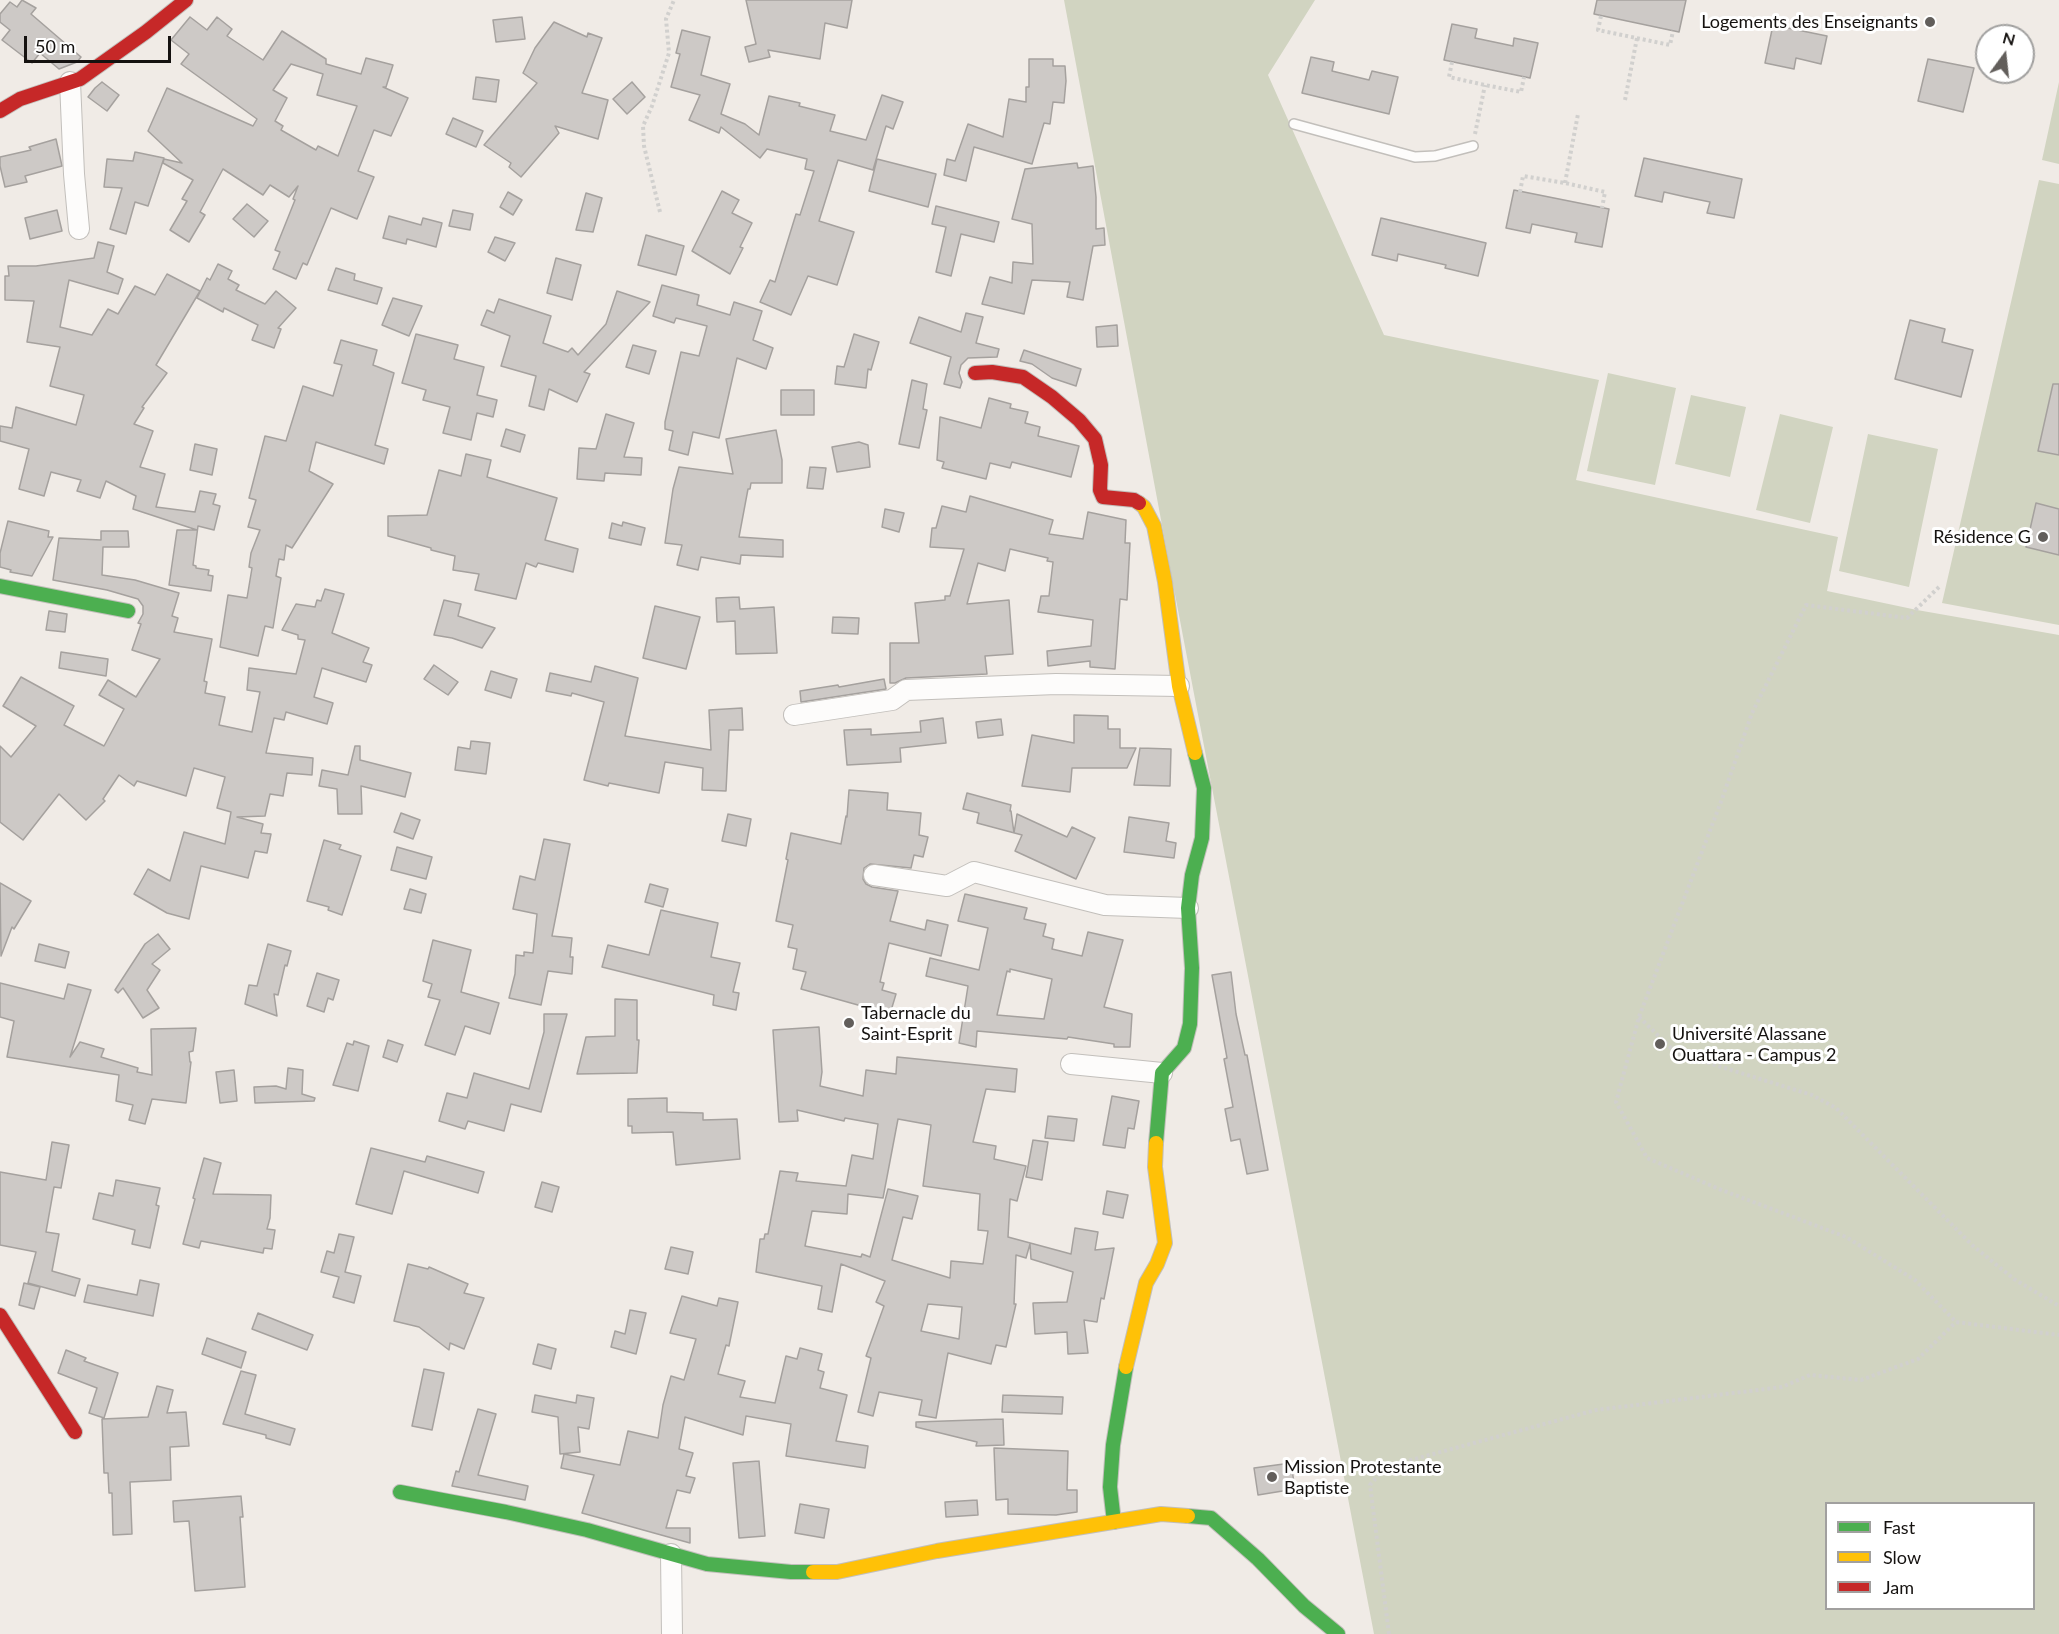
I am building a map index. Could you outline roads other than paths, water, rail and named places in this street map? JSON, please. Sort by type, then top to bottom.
[{"type":"street","points":[[0,111],[20,99],[80,79],[186,0]]},
{"type":"street","points":[[70,82],[74,174],[80,229]]},
{"type":"street","points":[[975,373],[992,372],[1023,378],[1052,397],[1095,439],[1101,465],[1100,490],[1103,497],[1134,500],[1144,507],[1154,526],[1166,582],[1179,686],[1204,788],[1202,838],[1192,875],[1188,908],[1192,968],[1190,1024],[1184,1048],[1162,1073],[1160,1085],[1155,1167],[1165,1243],[1146,1284],[1128,1353],[1113,1445],[1110,1487],[1114,1522]]},
{"type":"street","points":[[0,586],[128,611]]},
{"type":"street","points":[[794,715],[892,700],[906,690],[1056,684],[1179,686]]},
{"type":"street","points":[[874,875],[947,886],[974,872],[1105,905],[1188,908]]},
{"type":"street","points":[[1071,1064],[1162,1073]]},
{"type":"street","points":[[0,1315],[75,1432]]},
{"type":"street","points":[[400,1492],[587,1530],[707,1564],[791,1572],[837,1572],[937,1551],[1161,1514],[1211,1518],[1258,1559],[1304,1606],[1338,1634]]},
{"type":"street","points":[[671,1554],[672,1634]]},
{"type":"lane","points":[[1294,124],[1415,157],[1435,156],[1473,146]]},
{"type":"place","name":"Logements des Enseignants","points":[[1930,22]]},
{"type":"place","name":"Résidence G","points":[[2043,537]]},
{"type":"place","name":"Tabernacle du Saint-Esprit","points":[[849,1023]]},
{"type":"place","name":"Université Alassane Ouattara - Campus 2","points":[[1660,1044]]},
{"type":"place","name":"Mission Protestante Baptiste","points":[[1272,1477]]}]
